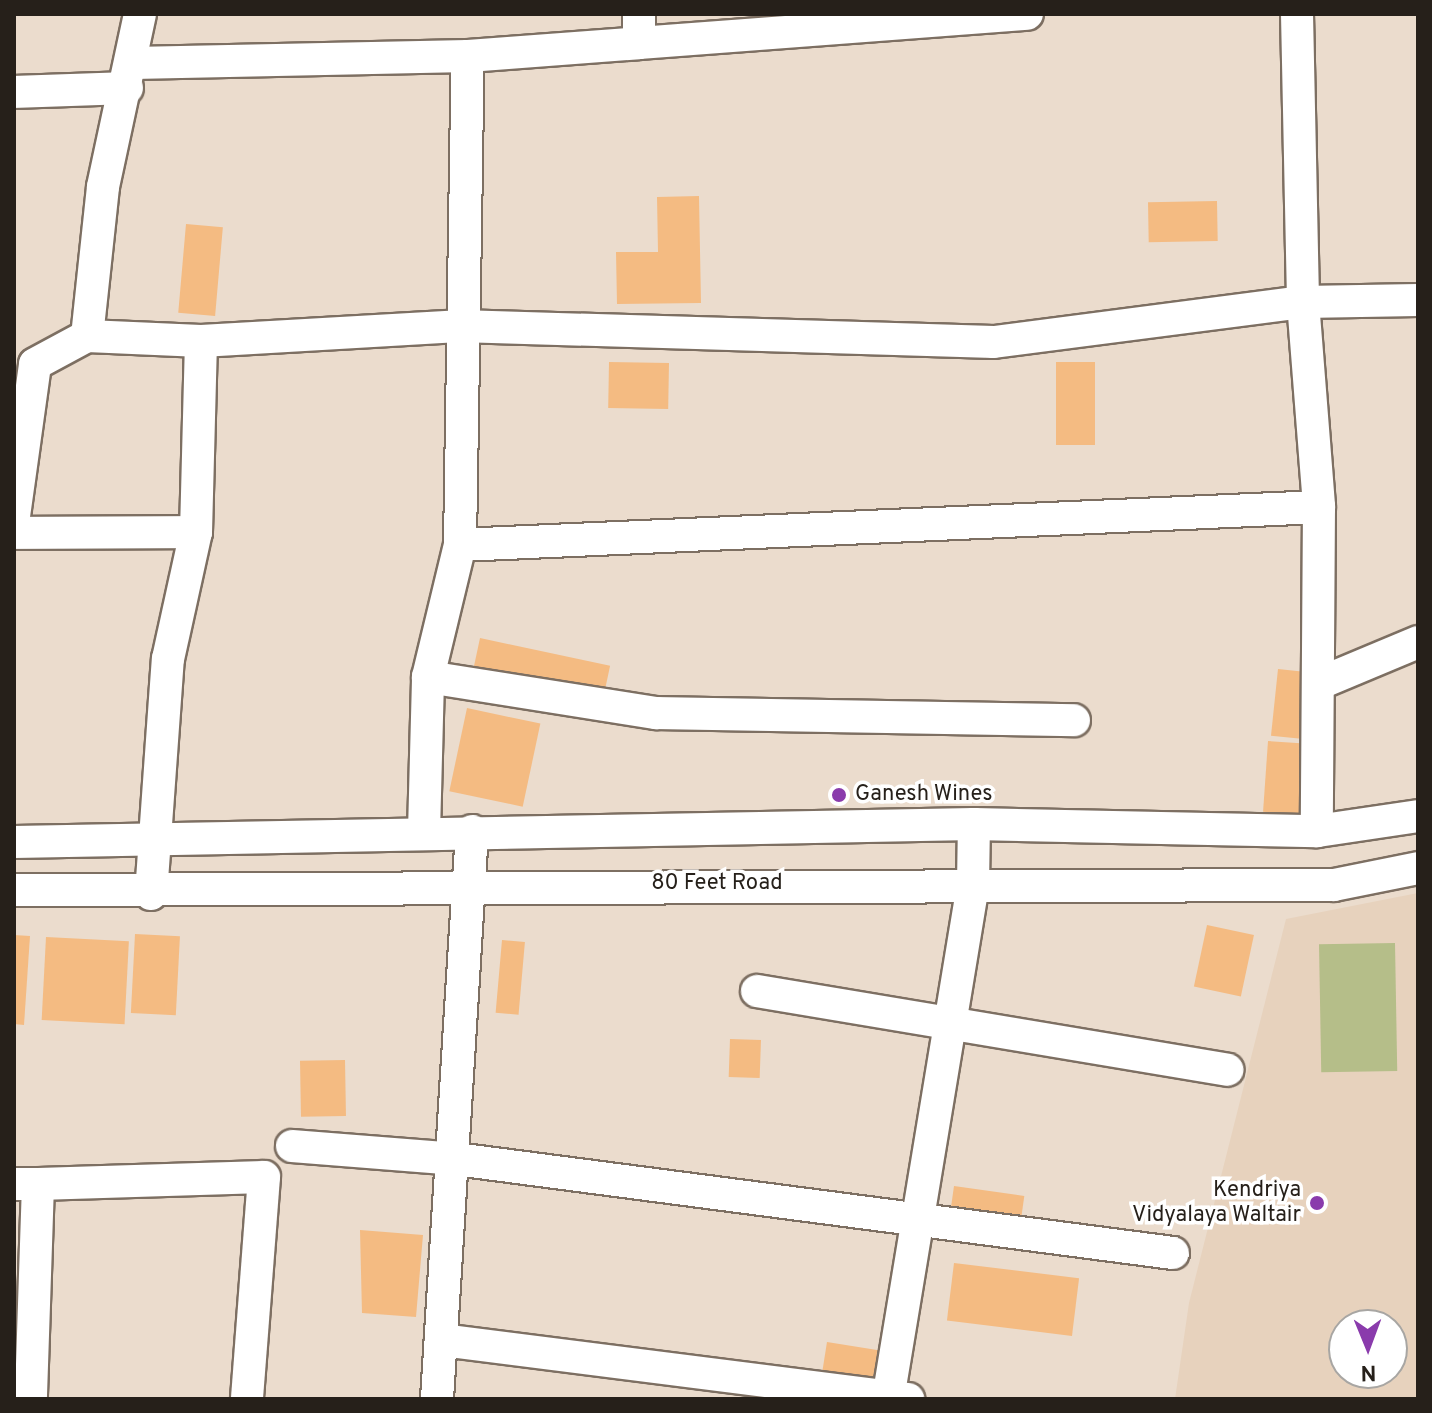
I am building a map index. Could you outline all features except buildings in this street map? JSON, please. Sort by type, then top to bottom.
[{"type":"street","points":[[87,336],[103,187],[130,76],[140,14]]},
{"type":"street","points":[[14,92],[130,76],[468,56],[639,29],[1027,14]]},
{"type":"street","points":[[1297,14],[1303,302],[1319,507],[1317,831]]},
{"type":"street","points":[[424,832],[428,677],[460,545],[459,326],[468,56]]},
{"type":"street","points":[[14,516],[24,360],[87,336],[201,341],[459,326],[994,342],[1303,302],[1418,300]]},
{"type":"street","points":[[151,894],[152,836],[168,659],[196,532],[201,341]]},
{"type":"street","points":[[460,545],[1319,507]]},
{"type":"street","points":[[14,533],[196,532]]},
{"type":"street","points":[[1320,683],[1418,642]]},
{"type":"street","points":[[428,677],[656,713],[1074,720]]},
{"type":"street","points":[[14,842],[152,836],[974,824],[1317,831],[1418,816]]},
{"type":"street","points":[[441,1340],[896,1398],[945,1023],[973,885],[974,824]]},
{"type":"street","points":[[437,1399],[473,887],[472,831]]},
{"type":"street","name":"80 Feet Road","points":[[14,890],[151,894],[473,887],[1334,885],[1418,868]]},
{"type":"street","points":[[757,991],[1227,1070]]},
{"type":"street","points":[[292,1146],[456,1159],[1173,1253]]},
{"type":"street","points":[[31,1399],[26,1184],[264,1177],[247,1399]]},
{"type":"shaded area","name":"Kendriya Vidyalaya Waltair","points":[[1418,893],[1418,1399],[1175,1399],[1189,1303],[1286,919]]},
{"type":"green space","points":[[1395,943],[1397,1071],[1321,1072],[1319,944]]},
{"type":"place","name":"Ganesh Wines","points":[[839,795]]},
{"type":"place","name":"Kendriya Vidyalaya Waltair","points":[[1317,1203]]}]
